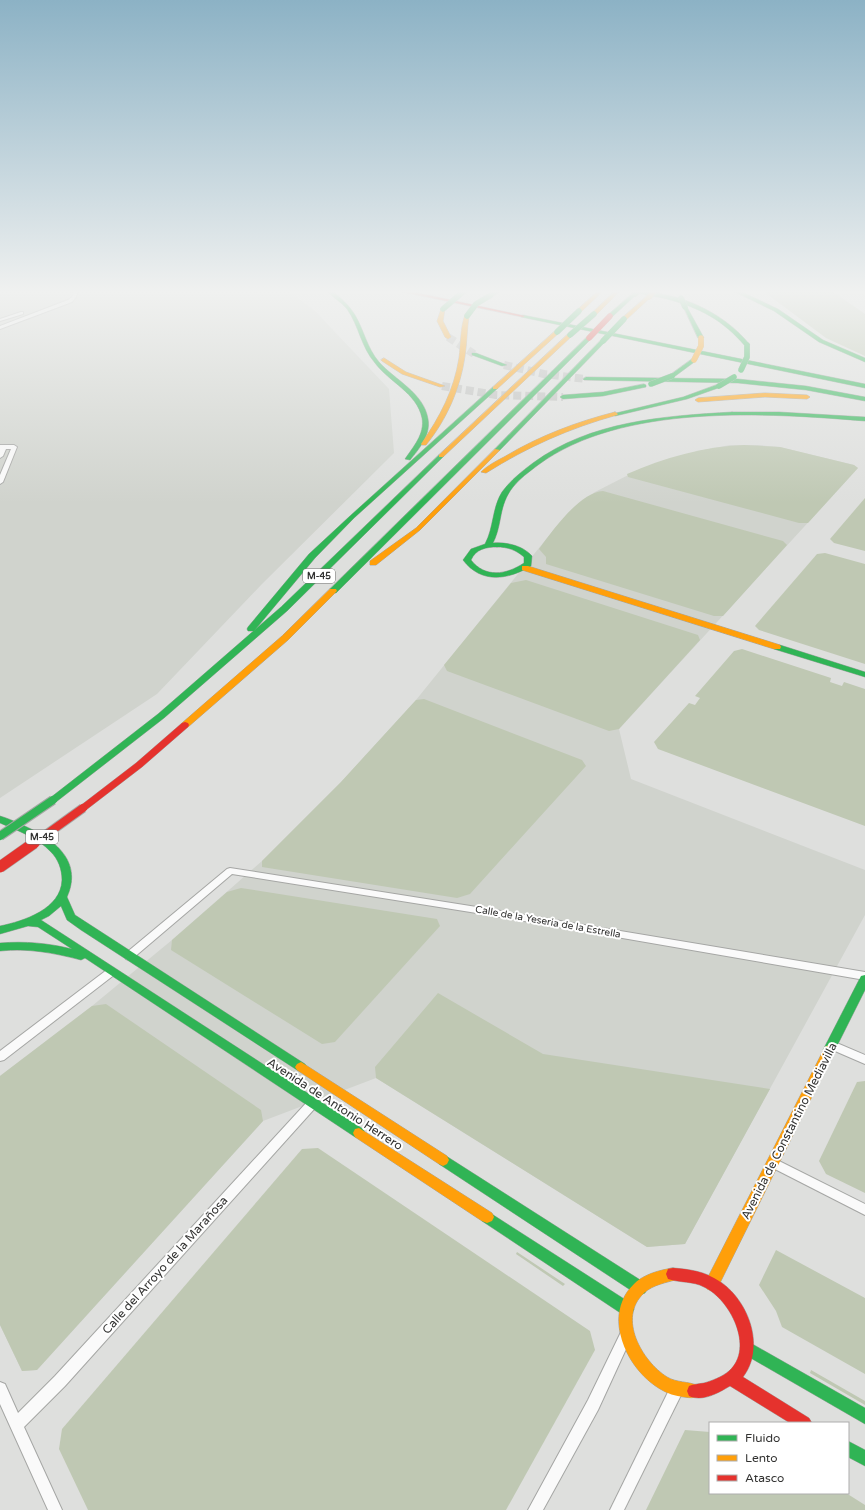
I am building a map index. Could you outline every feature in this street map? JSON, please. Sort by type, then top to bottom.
[{"type":"main road","points":[[376,361],[413,399],[425,416],[425,426],[422,437],[404,464]]},
{"type":"main road","points":[[385,361],[390,366],[406,374],[442,386]]},
{"type":"main road","points":[[242,646],[245,636],[312,556],[370,500],[432,435],[447,408],[461,361]]},
{"type":"main road","points":[[494,361],[504,365]]},
{"type":"main road","points":[[370,500],[444,436],[525,361]]},
{"type":"main road","name":"M-45","points":[[0,836],[53,800],[155,721],[284,610],[458,440],[542,361]]},
{"type":"main road","name":"M-45","points":[[0,867],[139,766],[268,654],[344,581],[481,443],[565,361]]},
{"type":"main road","points":[[344,581],[360,572],[418,529],[452,497],[584,361]]},
{"type":"main road","points":[[563,397],[616,392],[651,384],[672,376],[684,369],[692,361]]},
{"type":"main road","points":[[745,361],[865,386]]},
{"type":"main road","points":[[452,497],[484,472],[516,451],[559,431],[594,420],[694,396],[719,386],[738,374],[746,361]]},
{"type":"main road","points":[[787,361],[865,377]]},
{"type":"main road","points":[[586,379],[738,381],[806,388],[865,399]]},
{"type":"main road","points":[[594,420],[685,402],[729,396],[786,396],[865,403]]},
{"type":"main road","points":[[488,545],[495,532],[499,506],[507,490],[527,468],[548,454],[581,439],[612,429],[678,418],[743,414],[802,413],[865,419]]},
{"type":"main road","points":[[495,532],[503,545]]},
{"type":"main road","points":[[488,545],[503,545],[518,549],[528,556],[528,564],[517,572],[500,575],[476,570],[468,563],[468,556],[475,549],[488,545]]},
{"type":"main road","points":[[524,568],[865,675]]},
{"type":"main road","points":[[0,818],[50,845],[57,851],[65,862],[69,873],[68,885],[62,898],[54,907],[28,922],[13,928],[0,930]]},
{"type":"main road","name":"Avenida de Antonio Herrero","points":[[62,898],[71,917],[640,1288]]},
{"type":"main road","name":"Avenida de Antonio Herrero","points":[[28,922],[41,924],[111,972],[627,1309]]},
{"type":"main road","points":[[0,947],[19,943],[48,946],[92,959]]},
{"type":"main road","name":"Avenida de Constantino Mediavilla","points":[[712,1284],[865,978]]},
{"type":"main road","points":[[674,1274],[693,1276],[712,1284],[728,1296],[739,1312],[746,1329],[747,1348],[742,1365],[732,1379],[716,1388],[697,1392],[677,1389],[662,1383],[649,1373],[635,1356],[626,1336],[625,1322],[627,1309],[632,1297],[640,1288],[655,1278],[674,1274]]},
{"type":"main road","points":[[747,1348],[865,1416]]},
{"type":"main road","points":[[732,1379],[802,1422]]},
{"type":"main road","points":[[849,1450],[865,1458]]},
{"type":"street","points":[[0,456],[2,447],[14,447],[0,482]]},
{"type":"street","name":"Calle de la Yeseria de la Estrella","points":[[129,956],[230,871],[491,912],[865,978]]},
{"type":"street","points":[[0,1057],[111,972]]},
{"type":"street","points":[[832,1045],[865,1060]]},
{"type":"street","name":"Calle del Arroyo de la Marañosa","points":[[16,1425],[60,1381],[312,1104]]},
{"type":"street","points":[[773,1163],[865,1210]]},
{"type":"street","points":[[536,1510],[593,1405],[626,1336]]},
{"type":"street","points":[[0,1388],[55,1510]]},
{"type":"street","points":[[617,1510],[677,1389]]},
{"type":"shaded area","points":[[0,361],[363,361],[389,389],[394,453],[262,584],[157,694],[0,798]]},
{"type":"shaded area","points":[[730,445],[780,447],[854,465],[858,468],[619,729],[631,779],[865,870],[865,915],[685,1244],[647,1247],[376,1078],[263,1121],[37,1370],[22,1371],[0,1325],[0,1076],[92,1006],[172,940],[262,861],[341,782],[416,700],[556,527],[573,509],[595,492],[642,468],[698,451]]},
{"type":"green space","points":[[744,445],[780,447],[854,465],[858,468],[808,523],[799,523],[628,477],[627,474],[670,458],[699,450]]},
{"type":"green space","points":[[603,491],[783,541],[787,545],[723,616],[714,616],[546,564],[546,557],[539,549],[551,532],[576,505],[594,493]]},
{"type":"green space","points":[[865,498],[865,551],[834,543],[830,539]]},
{"type":"green space","points":[[825,553],[865,564],[865,664],[759,630],[755,626],[817,554]]},
{"type":"green space","points":[[526,580],[698,635],[700,640],[619,729],[609,731],[447,671],[444,665],[511,583]]},
{"type":"green space","points":[[742,649],[831,678],[830,682],[842,686],[844,682],[865,689],[865,826],[658,749],[654,742],[689,703],[695,705],[700,698],[695,696],[734,651]]},
{"type":"green space","points":[[424,699],[582,760],[586,766],[470,894],[457,898],[262,867],[262,861],[341,782],[416,700]]},
{"type":"green space","points":[[241,888],[437,919],[440,926],[335,1042],[322,1044],[171,950],[172,940],[227,892]]},
{"type":"green space","points":[[438,993],[543,1054],[770,1089],[685,1244],[647,1247],[376,1078],[375,1067]]},
{"type":"green space","points":[[106,1004],[261,1110],[263,1121],[37,1370],[22,1371],[0,1325],[0,1076],[92,1006]]},
{"type":"green space","points":[[865,1081],[865,1193],[826,1174],[819,1161],[857,1082]]},
{"type":"green space","points":[[318,1148],[590,1331],[595,1350],[506,1510],[88,1510],[59,1449],[62,1429],[302,1149]]},
{"type":"green space","points":[[776,1250],[865,1298],[865,1374],[782,1327],[776,1311],[759,1285]]},
{"type":"green space","points":[[517,1252],[565,1284],[563,1286],[516,1254]]},
{"type":"green space","points":[[811,1370],[865,1401],[865,1405],[810,1373]]},
{"type":"green space","points":[[685,1430],[709,1432],[709,1494],[848,1494],[865,1505],[865,1510],[646,1510]]},
{"type":"tunnel","points":[[504,365],[544,374],[586,379]]},
{"type":"tunnel","points":[[442,386],[496,395],[563,397]]},
{"type":"traffic: fast","points":[[376,361],[412,395],[422,409],[425,418],[426,424],[423,435],[408,459]]},
{"type":"traffic: fast","points":[[494,361],[504,365]]},
{"type":"traffic: fast","points":[[333,591],[565,361]]},
{"type":"traffic: fast","points":[[497,450],[583,361]]},
{"type":"traffic: fast","points":[[672,376],[692,361]]},
{"type":"traffic: fast","points":[[745,361],[865,386]]},
{"type":"traffic: fast","points":[[741,370],[745,361]]},
{"type":"traffic: fast","points":[[651,384],[672,376]]},
{"type":"traffic: fast","points":[[719,386],[734,377]]},
{"type":"traffic: fast","points":[[586,379],[738,381],[806,388],[865,399]]},
{"type":"traffic: fast","points":[[563,397],[603,394],[644,386]]},
{"type":"traffic: fast","points":[[615,414],[685,398],[719,386]]},
{"type":"traffic: fast","points":[[251,629],[312,556],[352,517],[495,388]]},
{"type":"traffic: fast","points":[[488,545],[494,530],[499,504],[506,491],[515,480],[551,453],[591,435],[635,423],[683,416],[779,414],[865,419]]},
{"type":"traffic: fast","points":[[53,800],[161,716],[284,609],[441,456]]},
{"type":"traffic: fast","points":[[492,545],[502,545],[520,550],[528,556],[528,564],[513,572],[496,575],[479,571],[467,560],[471,553],[477,548],[492,545]]},
{"type":"traffic: fast","points":[[777,647],[865,675]]},
{"type":"traffic: fast","points":[[0,836],[53,800]]},
{"type":"traffic: fast","points":[[0,819],[33,834],[51,846],[62,859],[67,875],[67,887],[55,906],[34,919],[11,928],[0,930]]},
{"type":"traffic: fast","points":[[62,897],[71,917],[85,927],[301,1067]]},
{"type":"traffic: fast","points":[[28,922],[41,924],[359,1133]]},
{"type":"traffic: fast","points":[[0,947],[41,947],[81,956]]},
{"type":"traffic: fast","points":[[829,1050],[865,979]]},
{"type":"traffic: fast","points":[[443,1160],[640,1288]]},
{"type":"traffic: fast","points":[[487,1217],[627,1309]]},
{"type":"traffic: fast","points":[[747,1348],[865,1416]]},
{"type":"traffic: fast","points":[[849,1450],[865,1458]]},
{"type":"traffic: slow","points":[[386,361],[404,373],[442,386]]},
{"type":"traffic: slow","points":[[424,444],[437,426],[448,406],[456,384],[461,361]]},
{"type":"traffic: slow","points":[[495,388],[524,361]]},
{"type":"traffic: slow","points":[[441,456],[542,361]]},
{"type":"traffic: slow","points":[[698,400],[765,395],[807,397]]},
{"type":"traffic: slow","points":[[484,472],[515,453],[547,437],[580,424],[615,414]]},
{"type":"traffic: slow","points":[[373,563],[418,529],[497,450]]},
{"type":"traffic: slow","points":[[525,568],[777,647]]},
{"type":"traffic: slow","points":[[185,725],[285,638],[333,591]]},
{"type":"traffic: slow","points":[[712,1284],[829,1050]]},
{"type":"traffic: slow","points":[[301,1067],[443,1160]]},
{"type":"traffic: slow","points":[[359,1133],[487,1217]]},
{"type":"traffic: slow","points":[[673,1274],[652,1280],[638,1289],[628,1306],[625,1320],[627,1334],[632,1348],[649,1372],[673,1388],[694,1391]]},
{"type":"traffic: jam","points":[[83,808],[139,765],[185,725]]},
{"type":"traffic: jam","points":[[0,867],[83,808]]},
{"type":"traffic: jam","points":[[673,1274],[702,1279],[711,1283],[723,1293],[734,1306],[742,1320],[746,1336],[747,1351],[743,1365],[733,1377],[718,1385],[700,1391],[694,1391]]},
{"type":"traffic: jam","points":[[732,1379],[802,1422]]}]
